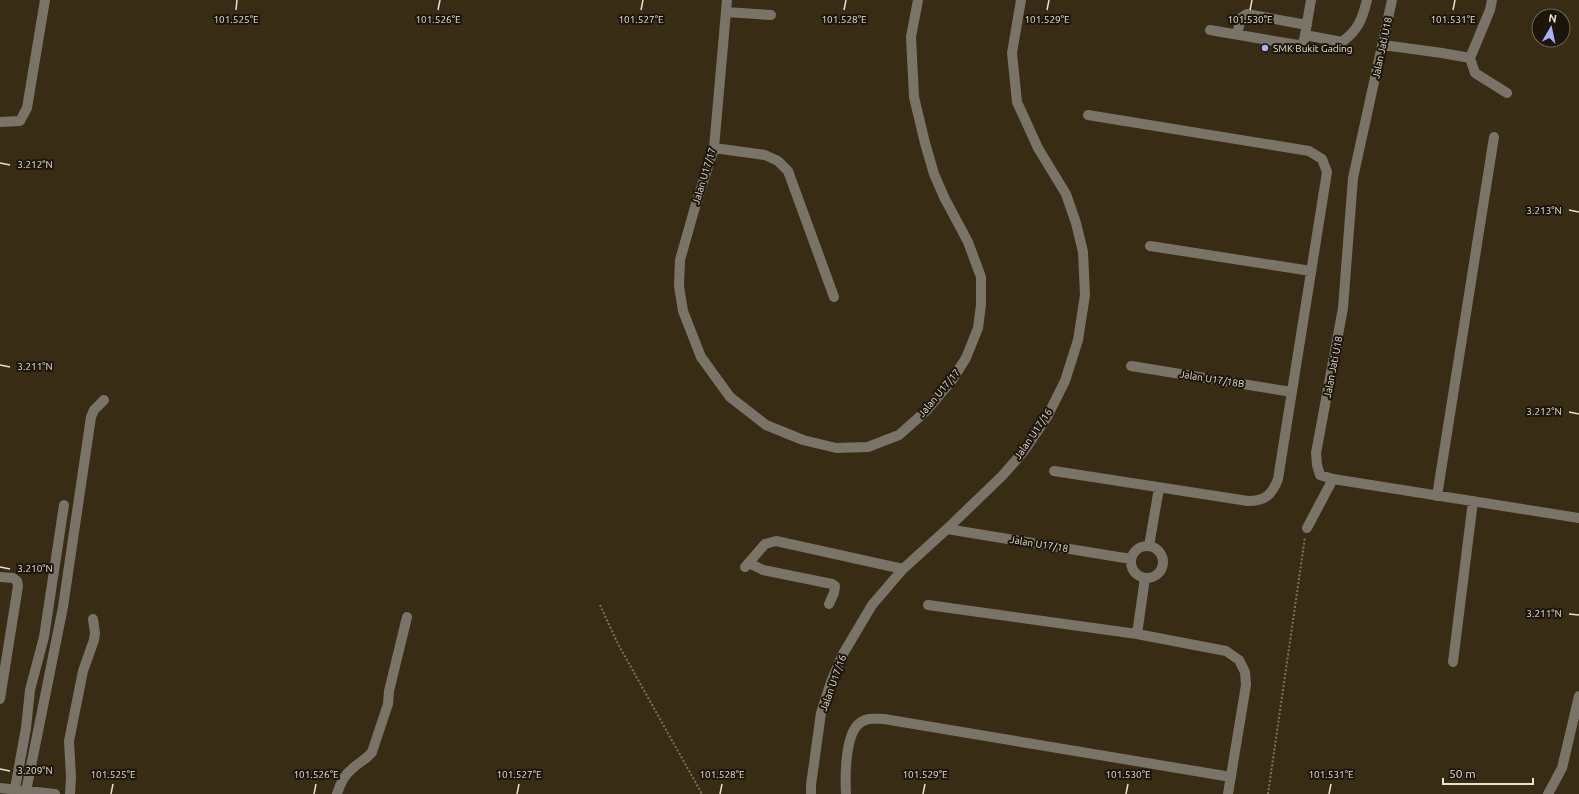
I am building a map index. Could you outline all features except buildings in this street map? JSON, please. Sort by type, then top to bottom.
[{"type":"street","points":[[0,122],[20,120],[27,108],[45,0]]},
{"type":"street","name":"Jalan U17/17","points":[[727,0],[714,148],[680,260],[679,286],[684,311],[701,357],[730,397],[766,425],[803,440],[836,448],[868,447],[899,435],[926,411],[952,380],[966,358],[978,328],[981,305],[981,277],[968,242],[945,200],[934,174],[914,97],[911,37],[918,0]]},
{"type":"street","name":"Jalan U17/16","points":[[811,794],[821,713],[843,654],[872,605],[903,569],[1002,476],[1024,451],[1047,417],[1065,381],[1078,340],[1085,295],[1083,252],[1076,223],[1066,194],[1038,148],[1017,102],[1012,53],[1021,0]]},
{"type":"street","points":[[1210,30],[1302,44],[1311,0]]},
{"type":"street","points":[[1237,34],[1241,18],[1247,14],[1306,30],[1342,42],[1354,33],[1364,13],[1367,0]]},
{"type":"street","name":"Jalan Jati U18","points":[[1392,0],[1353,178],[1343,308],[1316,453],[1320,475],[1333,479],[1579,518]]},
{"type":"street","points":[[1492,0],[1490,10],[1470,58],[1475,73],[1508,93]]},
{"type":"street","points":[[726,12],[771,15]]},
{"type":"street","points":[[1383,45],[1470,58]]},
{"type":"street","points":[[1054,471],[1248,501],[1258,501],[1267,496],[1274,489],[1278,479],[1327,172],[1322,159],[1309,151],[1088,115]]},
{"type":"street","points":[[1437,496],[1494,137]]},
{"type":"street","points":[[714,148],[765,155],[778,161],[788,171],[834,297]]},
{"type":"street","points":[[1150,246],[1311,271]]},
{"type":"street","name":"Jalan U17/18B","points":[[1131,366],[1292,392]]},
{"type":"street","points":[[26,791],[63,607],[91,417],[94,410],[104,400]]},
{"type":"street","points":[[1307,528],[1333,479]]},
{"type":"street","points":[[1149,546],[1159,488]]},
{"type":"street","points":[[1453,662],[1473,502]]},
{"type":"street","points":[[14,792],[26,728],[30,690],[44,637],[64,506]]},
{"type":"street","name":"Jalan U17/18","points":[[947,529],[1131,559]]},
{"type":"street","points":[[829,604],[835,589],[835,586],[832,584],[763,570],[747,565],[765,544],[776,541],[903,569]]},
{"type":"street","points":[[1144,546],[1149,546],[1159,551],[1163,561],[1160,572],[1145,578],[1136,573],[1133,569],[1131,559],[1135,550],[1144,546]]},
{"type":"street","points":[[0,577],[13,578],[17,581],[18,586],[0,699]]},
{"type":"street","points":[[1137,634],[1145,578]]},
{"type":"street","points":[[928,605],[1137,634],[1226,651],[1239,660],[1245,672],[1246,685],[1228,794]]},
{"type":"street","points":[[337,794],[344,777],[351,769],[368,757],[372,752],[388,704],[389,691],[407,617]]},
{"type":"street","points":[[70,794],[71,777],[69,741],[83,671],[94,640],[95,633],[93,619]]},
{"type":"street","points":[[1548,794],[1562,768],[1579,696]]},
{"type":"street","points":[[846,794],[844,776],[851,735],[860,723],[870,718],[884,719],[1231,777]]},
{"type":"street","points":[[0,788],[14,792],[26,791],[55,794]]},
{"type":"path","points":[[1268,794],[1307,528]]},
{"type":"path","points":[[600,605],[618,644],[702,794]]},
{"type":"place","name":"SMK Bukit Gading","points":[[1265,48]]}]
